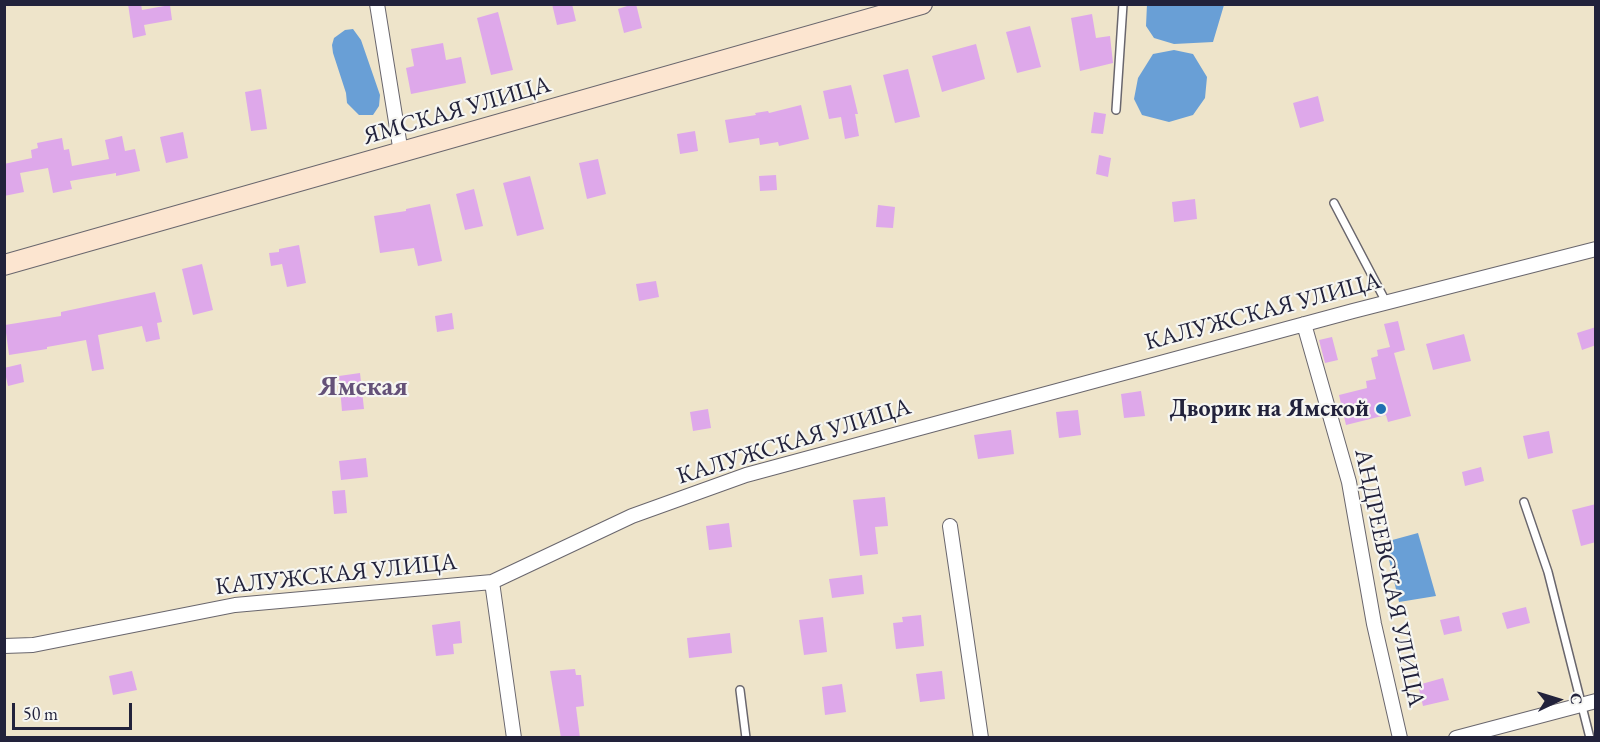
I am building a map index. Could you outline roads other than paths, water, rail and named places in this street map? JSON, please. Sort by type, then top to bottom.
[{"type":"main road","name":"ЯМСКАЯ УЛИЦА","points":[[4,265],[922,4]]},
{"type":"street","points":[[377,4],[401,153]]},
{"type":"street","name":"КАЛУЖСКАЯ УЛИЦА","points":[[4,646],[33,645],[235,605],[492,582],[632,516],[746,475],[1386,302],[1596,249]]},
{"type":"street","name":"АНДРЕЕВСКАЯ УЛИЦА","points":[[1304,324],[1348,482],[1374,624],[1400,738]]},
{"type":"street","points":[[950,526],[981,738]]},
{"type":"street","points":[[492,582],[514,738]]},
{"type":"street","points":[[1456,738],[1589,703]]},
{"type":"lane","points":[[1116,110],[1124,4]]},
{"type":"lane","points":[[1334,203],[1386,302]]},
{"type":"lane","points":[[1524,502],[1589,703],[1590,738]]},
{"type":"lane","points":[[740,690],[746,738]]},
{"type":"water","points":[[1147,4],[1224,5],[1213,42],[1174,44],[1154,38],[1146,26]]},
{"type":"water","points":[[353,29],[361,40],[380,95],[379,106],[373,115],[359,115],[347,103],[333,53],[334,38],[345,30]]},
{"type":"water","points":[[1174,50],[1193,54],[1207,77],[1205,98],[1193,115],[1169,122],[1142,115],[1134,99],[1138,78],[1153,54]]},
{"type":"water","points":[[1418,533],[1436,596],[1399,602],[1385,542]]},
{"type":"place","name":"Дворик на Ямской","points":[[1381,409]]},
{"type":"district","name":"Ямская","points":[[363,388]]}]
